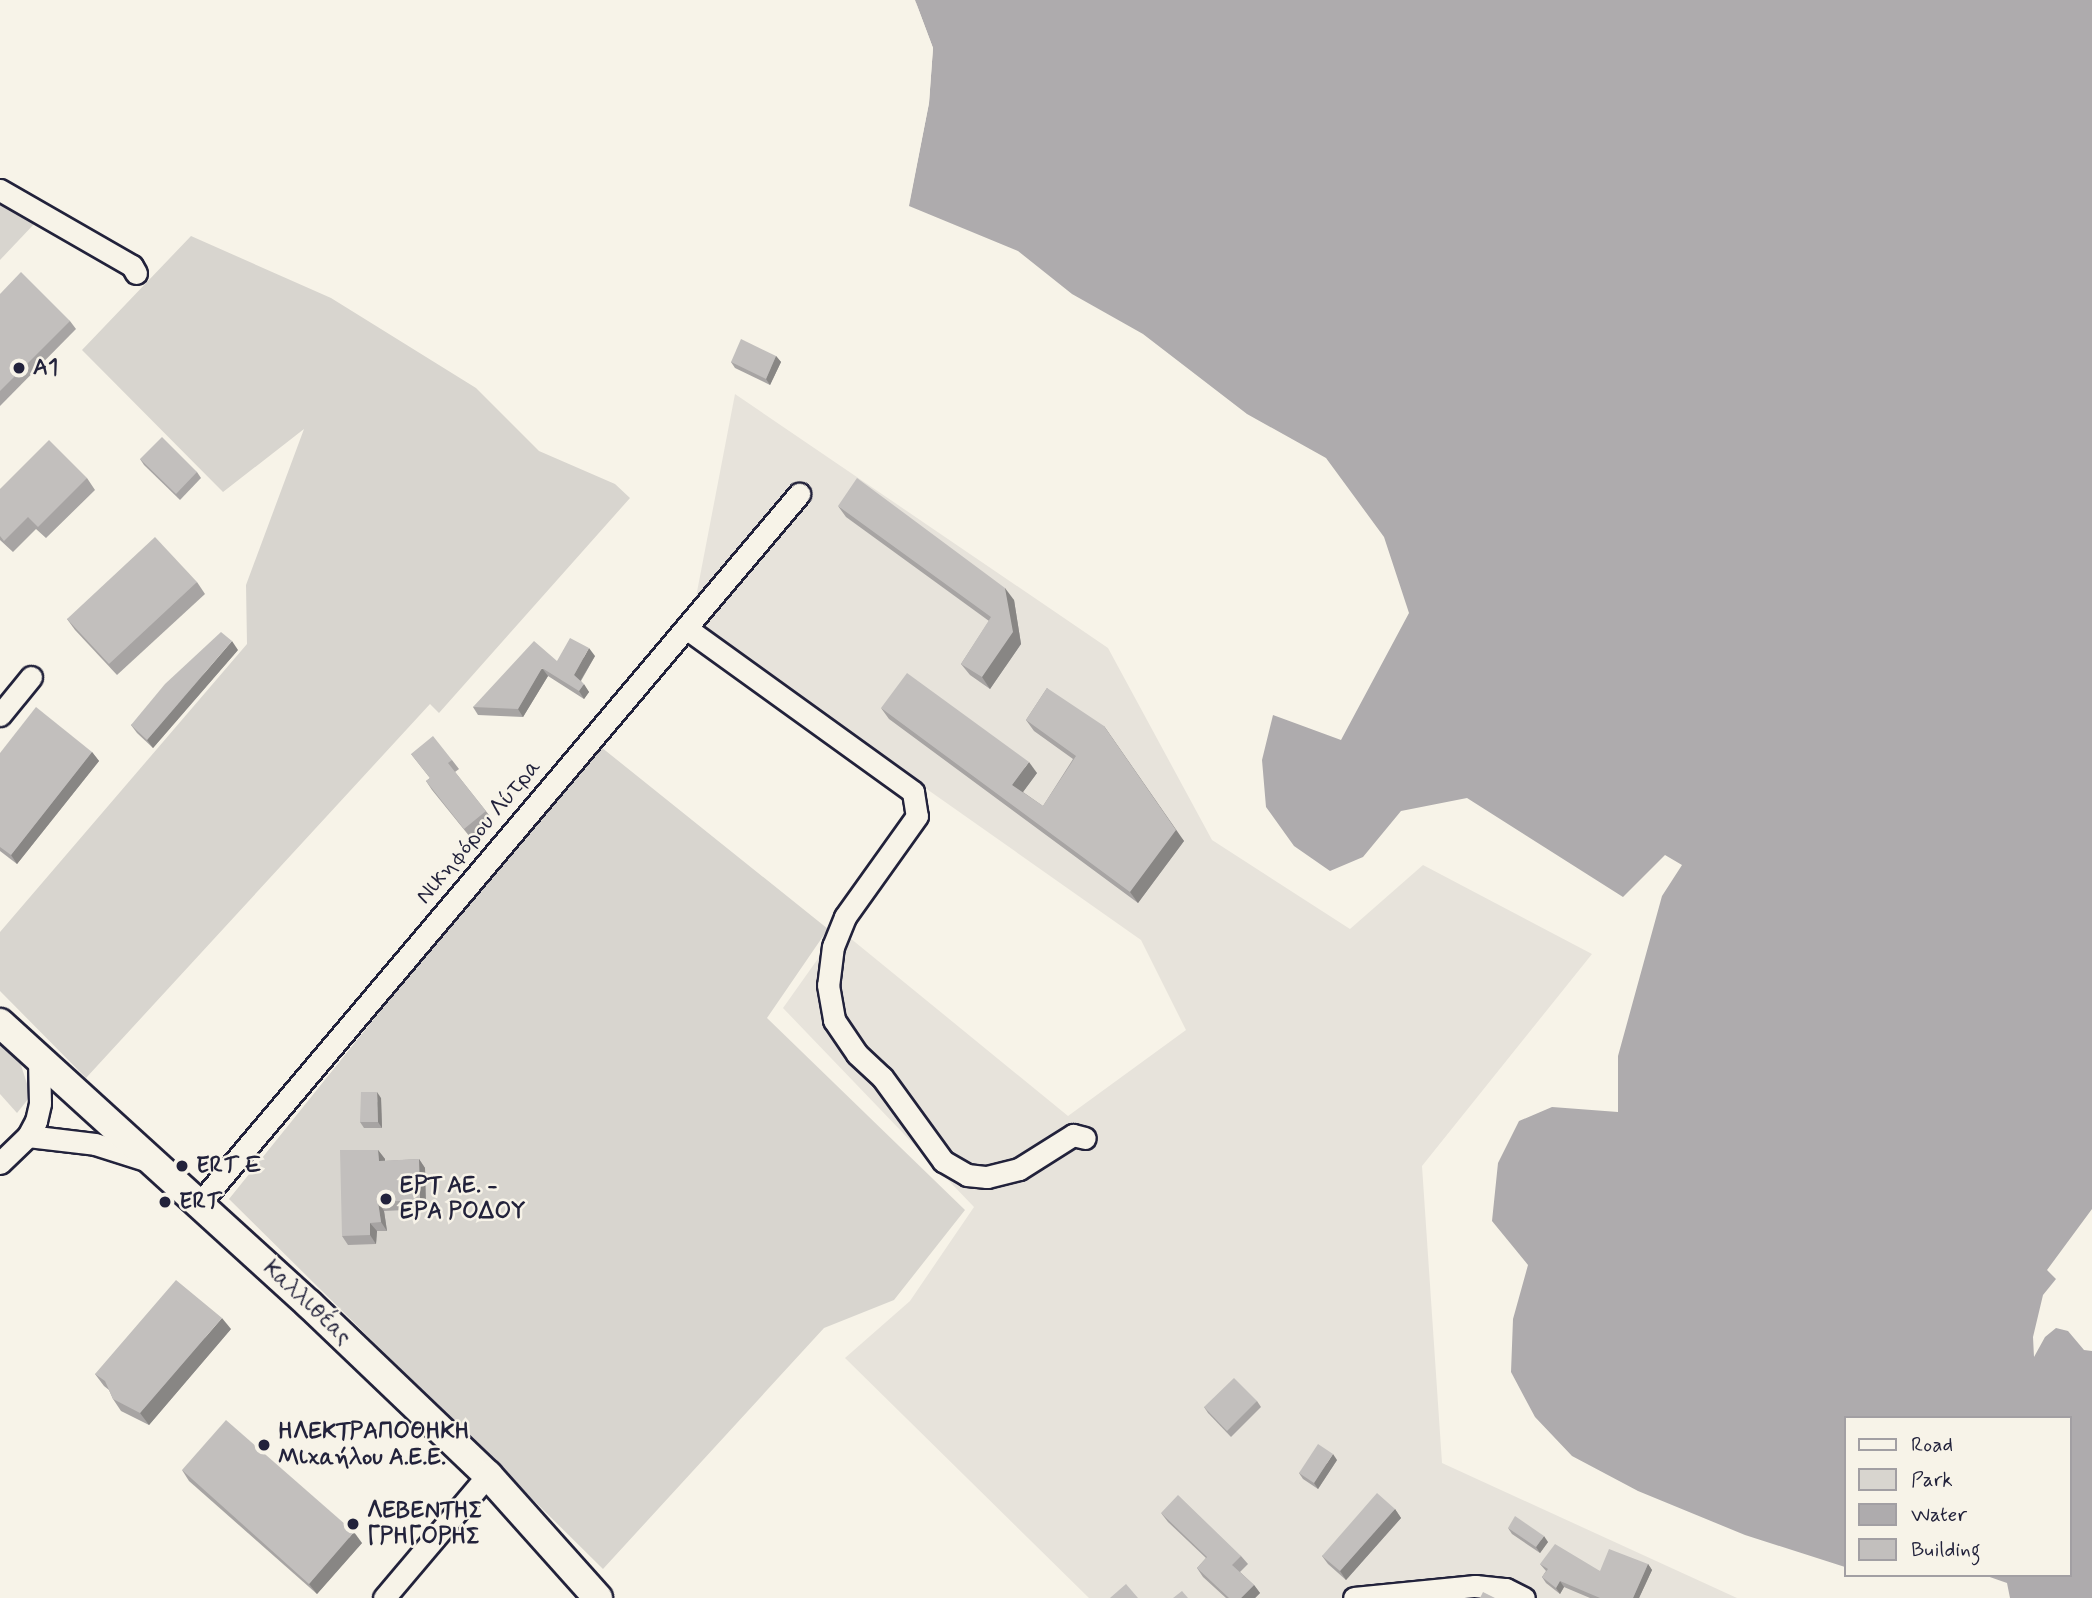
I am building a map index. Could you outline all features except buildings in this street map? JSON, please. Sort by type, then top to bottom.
[{"type":"main road","name":"Καλλιθέας","points":[[0,1023],[199,1204],[488,1475],[598,1598]]},
{"type":"street","points":[[0,190],[132,266],[136,273]]},
{"type":"street","name":"Νικηφόρου Λύτρα","points":[[199,1204],[799,494]]},
{"type":"street","points":[[686,628],[913,792],[917,816],[845,917],[833,946],[828,985],[834,1020],[857,1054],[882,1077],[943,1161],[967,1175],[987,1177],[1019,1169],[1073,1135],[1085,1138]]},
{"type":"street","points":[[0,715],[31,677]]},
{"type":"street","points":[[0,1163],[28,1136],[40,1103],[39,1058]]},
{"type":"street","points":[[28,1136],[96,1144],[153,1162]]},
{"type":"street","points":[[384,1598],[488,1475]]},
{"type":"street","points":[[1354,1598],[1367,1593],[1388,1598],[1475,1586],[1506,1589],[1524,1598]]},
{"type":"shaded area","points":[[735,394],[1108,648],[1212,840],[1350,929],[1423,865],[1592,954],[1422,1166],[1442,1463],[1737,1598],[1089,1598],[845,1358],[910,1301],[974,1207],[783,1008],[839,929],[1068,1116],[1186,1030],[1141,940],[691,623]]},
{"type":"green space","points":[[0,200],[36,222],[0,260]]},
{"type":"green space","points":[[191,236],[331,298],[476,388],[539,451],[615,484],[630,498],[439,713],[430,704],[86,1078],[0,991],[0,932],[247,644],[246,585],[304,429],[223,492],[82,350]]},
{"type":"green space","points":[[596,743],[828,929],[767,1018],[965,1210],[894,1300],[824,1328],[603,1569],[229,1199]]},
{"type":"green space","points":[[0,1040],[20,1062],[29,1090],[29,1098],[17,1113],[0,1094]]},
{"type":"water","points":[[915,0],[2092,0],[2092,1209],[2047,1270],[2056,1279],[2043,1295],[2033,1337],[2034,1357],[2045,1337],[2056,1328],[2068,1331],[2084,1350],[2092,1351],[2092,1598],[2010,1598],[2007,1583],[1990,1577],[2071,1577],[2071,1416],[1843,1416],[1843,1566],[1745,1535],[1638,1491],[1572,1456],[1535,1417],[1511,1372],[1513,1319],[1528,1265],[1492,1221],[1498,1163],[1519,1121],[1552,1107],[1618,1112],[1618,1056],[1662,896],[1682,865],[1665,855],[1623,897],[1467,798],[1401,811],[1363,857],[1330,871],[1294,846],[1266,807],[1262,760],[1273,715],[1341,740],[1409,613],[1384,537],[1326,458],[1247,414],[1143,334],[1072,294],[1018,251],[909,206],[929,103],[933,48]]},
{"type":"pier","points":[[915,0],[933,48],[929,103],[908,209],[926,103],[930,49]]},
{"type":"place","name":"A1","points":[[19,368]]},
{"type":"place","name":"ERT E","points":[[182,1166]]},
{"type":"place","name":"ΕΡΤ ΑΕ. - ΕΡΑ ΡΟΔΟΥ","points":[[386,1199]]},
{"type":"place","name":"ERT","points":[[165,1202]]},
{"type":"place","name":"ΗΛΕΚΤΡΑΠΟΘΗΚΗ Μιχαήλου Α.Ε.Ε.","points":[[264,1445]]},
{"type":"place","name":"ΛΕΒΕΝΤΗΣ ΓΡΗΓΟΡΗΣ","points":[[353,1524]]}]
